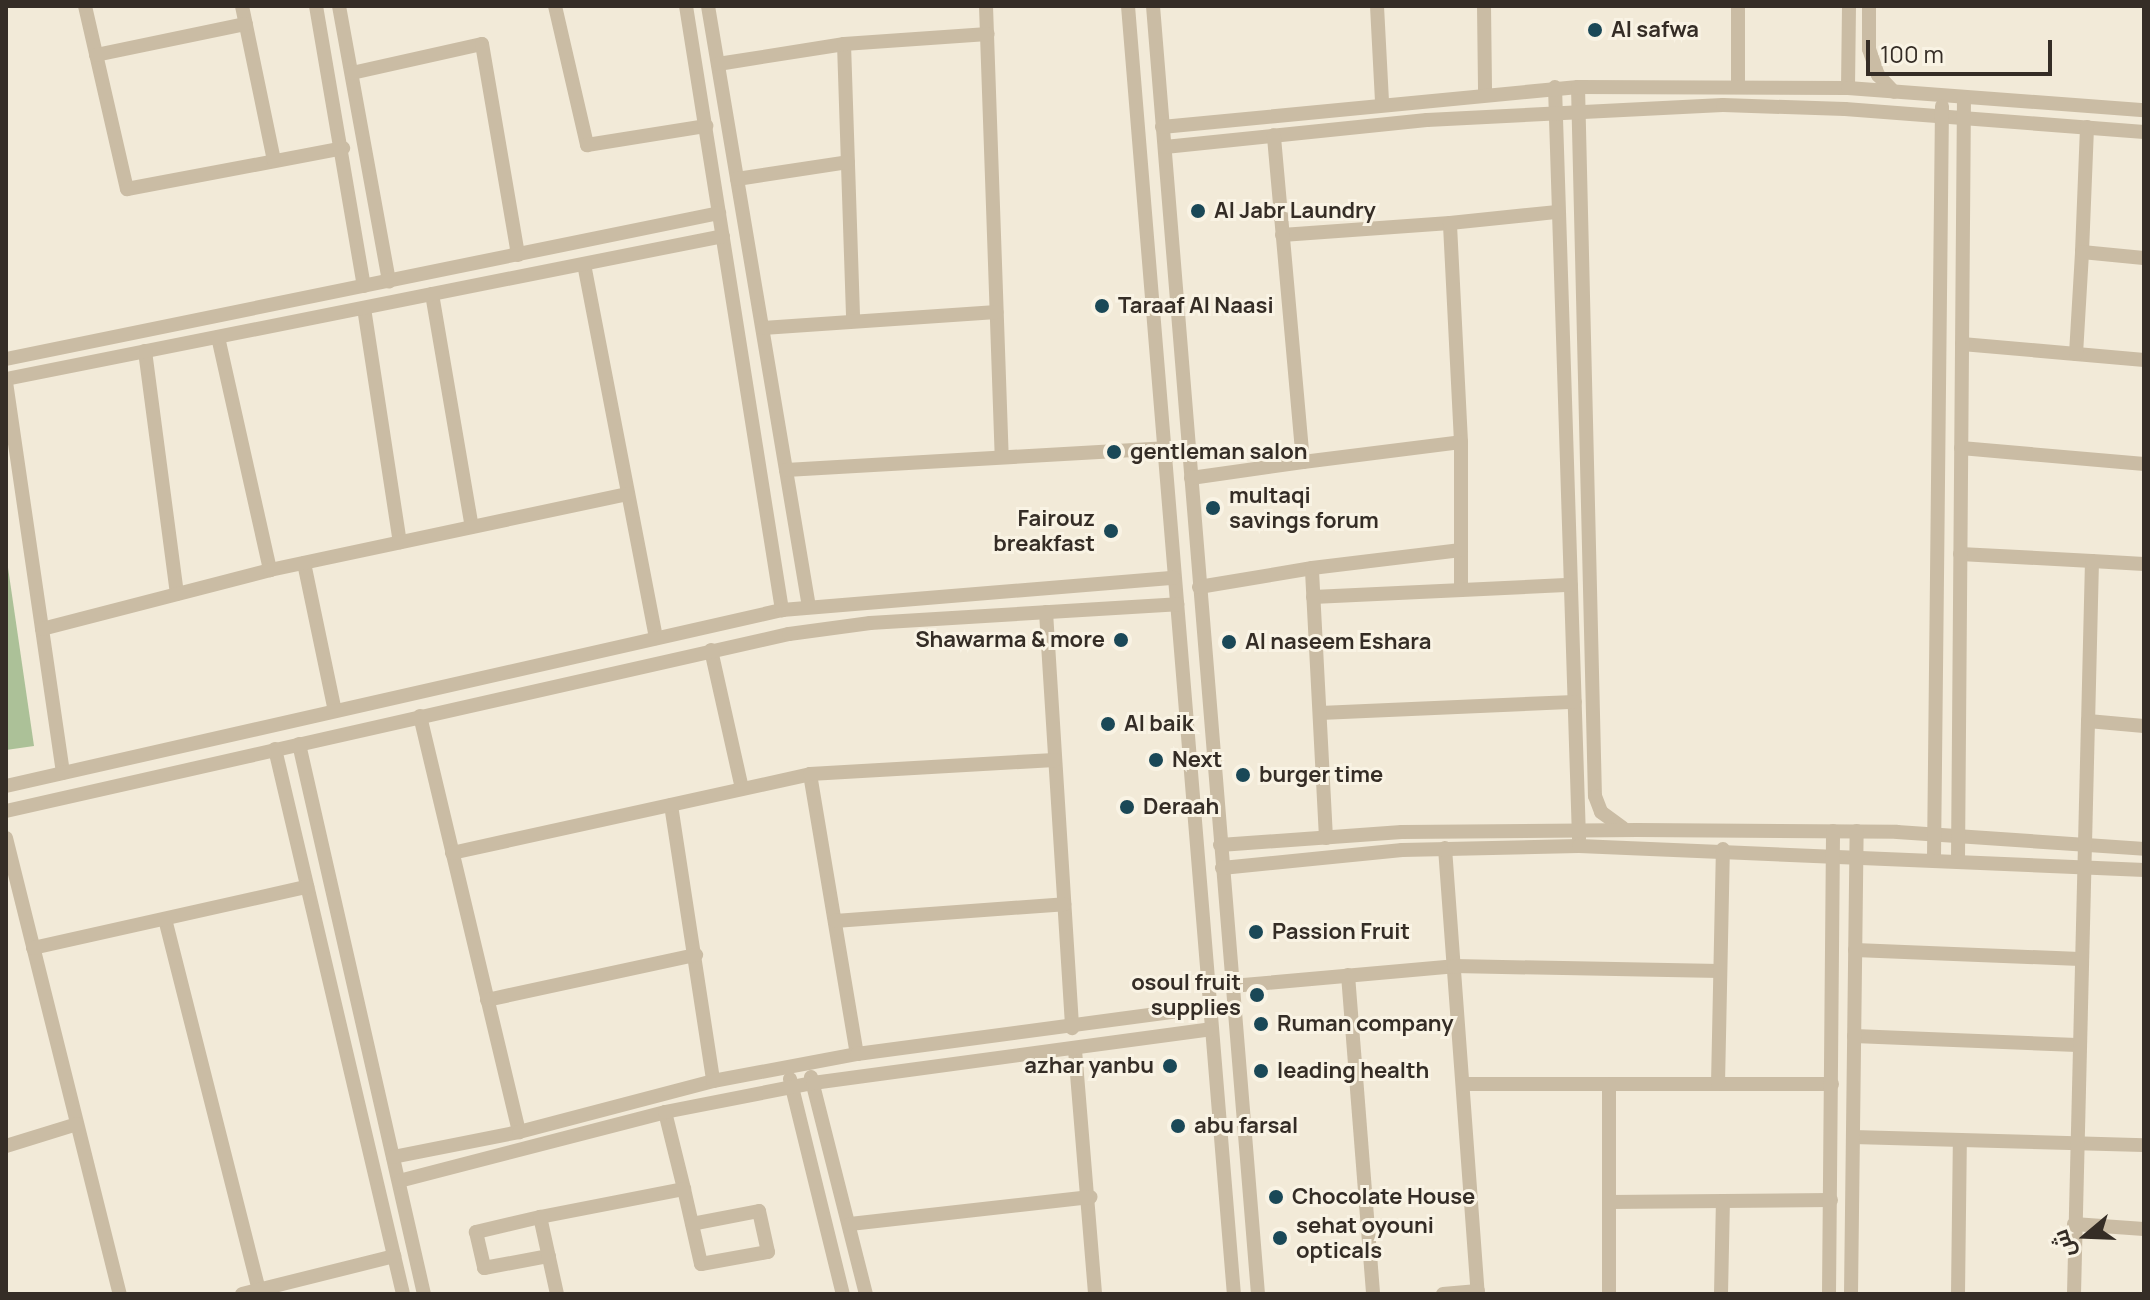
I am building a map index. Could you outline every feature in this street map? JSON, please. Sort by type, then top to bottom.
[{"type":"street","points":[[85,6],[127,189],[343,148]]},
{"type":"street","points":[[242,6],[274,161]]},
{"type":"street","points":[[316,6],[343,148],[364,286]]},
{"type":"street","points":[[339,6],[389,281]]},
{"type":"street","points":[[555,6],[587,145],[706,126]]},
{"type":"street","points":[[686,6],[782,610]]},
{"type":"street","points":[[708,6],[809,607]]},
{"type":"street","points":[[986,6],[1002,457]]},
{"type":"street","points":[[1128,6],[1234,1294]]},
{"type":"street","points":[[1153,6],[1258,1294]]},
{"type":"street","points":[[1377,6],[1382,103]]},
{"type":"street","points":[[1484,6],[1485,93]]},
{"type":"street","points":[[1738,6],[1738,86]]},
{"type":"street","points":[[1848,88],[1849,6]]},
{"type":"street","points":[[1869,6],[1869,49],[1878,75],[1894,92]]},
{"type":"street","points":[[96,55],[246,24]]},
{"type":"street","points":[[718,64],[844,44],[988,34]]},
{"type":"street","points":[[352,73],[482,44],[518,255]]},
{"type":"street","points":[[844,44],[853,320]]},
{"type":"street","points":[[1162,127],[1555,87],[1848,88],[2144,110]]},
{"type":"street","points":[[1555,87],[1579,846]]},
{"type":"street","points":[[1578,87],[1595,796],[1601,812],[1627,830]]},
{"type":"street","points":[[1934,858],[1942,95]]},
{"type":"street","points":[[1958,859],[1964,97]]},
{"type":"street","points":[[1165,147],[1579,109],[1764,105],[1942,115],[2144,132]]},
{"type":"street","points":[[2076,354],[2087,127]]},
{"type":"street","points":[[1274,135],[1303,462]]},
{"type":"street","points":[[737,179],[848,162]]},
{"type":"street","points":[[1282,235],[1557,212]]},
{"type":"street","points":[[6,359],[719,213]]},
{"type":"street","points":[[1450,223],[1461,442],[1461,590]]},
{"type":"street","points":[[63,773],[6,381],[723,236]]},
{"type":"street","points":[[2082,252],[2144,258]]},
{"type":"street","points":[[584,264],[656,638]]},
{"type":"street","points":[[432,294],[472,527]]},
{"type":"street","points":[[364,308],[400,542]]},
{"type":"street","points":[[763,328],[996,312]]},
{"type":"street","points":[[218,337],[270,570]]},
{"type":"street","points":[[1962,344],[2144,360]]},
{"type":"street","points":[[145,351],[177,594]]},
{"type":"street","points":[[1191,478],[1461,442]]},
{"type":"street","points":[[786,470],[1164,448]]},
{"type":"street","points":[[1961,448],[2144,464]]},
{"type":"street","points":[[42,629],[270,570],[628,494]]},
{"type":"street","points":[[1199,587],[1312,568],[1461,550]]},
{"type":"street","points":[[1960,554],[2144,564]]},
{"type":"street","points":[[2074,1294],[2077,1045],[2092,561]]},
{"type":"street","points":[[304,563],[335,711]]},
{"type":"street","points":[[1312,568],[1326,838]]},
{"type":"street","points":[[6,786],[782,610],[1174,578]]},
{"type":"street","points":[[1313,597],[1571,585]]},
{"type":"street","points":[[6,811],[711,650],[870,623],[1177,604]]},
{"type":"street","points":[[1046,612],[1072,1028]]},
{"type":"street","points":[[711,650],[742,789]]},
{"type":"street","points":[[1320,713],[1575,702]]},
{"type":"street","points":[[420,716],[519,1132]]},
{"type":"street","points":[[2088,721],[2144,726]]},
{"type":"street","points":[[299,744],[424,1294]]},
{"type":"street","points":[[275,749],[403,1294]]},
{"type":"street","points":[[452,853],[810,774],[1055,760]]},
{"type":"street","points":[[810,774],[857,1054]]},
{"type":"street","points":[[671,805],[713,1081]]},
{"type":"street","points":[[1220,845],[1579,829],[1934,833],[2144,849]]},
{"type":"street","points":[[1829,1294],[1833,831]]},
{"type":"street","points":[[1851,1294],[1857,831]]},
{"type":"street","points":[[6,838],[120,1294]]},
{"type":"street","points":[[1222,868],[1445,848],[1579,846],[1857,854],[2144,870]]},
{"type":"street","points":[[1443,1294],[1478,1292],[1445,848]]},
{"type":"street","points":[[1718,1084],[1723,849]]},
{"type":"street","points":[[33,948],[307,887]]},
{"type":"street","points":[[835,921],[1064,904]]},
{"type":"street","points":[[165,919],[259,1290]]},
{"type":"street","points":[[1855,950],[2080,959]]},
{"type":"street","points":[[487,1000],[696,955]]},
{"type":"street","points":[[1232,986],[1454,966],[1720,971]]},
{"type":"street","points":[[1348,975],[1373,1294]]},
{"type":"street","points":[[393,1157],[519,1132],[713,1081],[857,1054],[1072,1028],[1209,1007]]},
{"type":"street","points":[[399,1181],[665,1112],[813,1083],[1075,1050],[1210,1029]]},
{"type":"street","points":[[1854,1036],[2077,1045]]},
{"type":"street","points":[[1075,1050],[1090,1197],[1095,1294]]},
{"type":"street","points":[[809,1065],[866,1294]]},
{"type":"street","points":[[787,1067],[843,1294]]},
{"type":"street","points":[[1463,1084],[1832,1084]]},
{"type":"street","points":[[1609,1084],[1609,1294]]},
{"type":"street","points":[[665,1112],[701,1264],[768,1252],[759,1211],[692,1224]]},
{"type":"street","points":[[6,1146],[77,1124]]},
{"type":"street","points":[[1853,1137],[2144,1145]]},
{"type":"street","points":[[1958,1294],[1960,1140]]},
{"type":"street","points":[[549,1256],[484,1268],[476,1232],[684,1189]]},
{"type":"street","points":[[850,1224],[1090,1197]]},
{"type":"street","points":[[1609,1202],[1831,1200]]},
{"type":"street","points":[[1721,1294],[1723,1201]]},
{"type":"street","points":[[540,1217],[557,1294]]},
{"type":"street","points":[[2074,1224],[2144,1229]]},
{"type":"street","points":[[242,1294],[394,1256]]},
{"type":"green space","points":[[6,554],[34,746],[6,750]]},
{"type":"place","name":"Al safwa","points":[[1595,30]]},
{"type":"place","name":"Al Jabr Laundry","points":[[1198,211]]},
{"type":"place","name":"Taraaf Al Naasi","points":[[1102,306]]},
{"type":"place","name":"gentleman salon","points":[[1114,452]]},
{"type":"place","name":"multaqi savings forum","points":[[1213,508]]},
{"type":"place","name":"Fairouz breakfast","points":[[1111,531]]},
{"type":"place","name":"Shawarma & more","points":[[1121,640]]},
{"type":"place","name":"Al naseem Eshara","points":[[1229,642]]},
{"type":"place","name":"Al baik","points":[[1108,724]]},
{"type":"place","name":"Next","points":[[1156,760]]},
{"type":"place","name":"burger time","points":[[1243,775]]},
{"type":"place","name":"Deraah","points":[[1127,807]]},
{"type":"place","name":"Passion Fruit","points":[[1256,932]]},
{"type":"place","name":"osoul fruit supplies","points":[[1257,995]]},
{"type":"place","name":"Ruman company","points":[[1261,1024]]},
{"type":"place","name":"azhar yanbu","points":[[1170,1066]]},
{"type":"place","name":"leading health","points":[[1261,1071]]},
{"type":"place","name":"abu farsal","points":[[1178,1126]]},
{"type":"place","name":"Chocolate House","points":[[1276,1197]]},
{"type":"place","name":"sehat oyouni opticals","points":[[1280,1238]]}]
